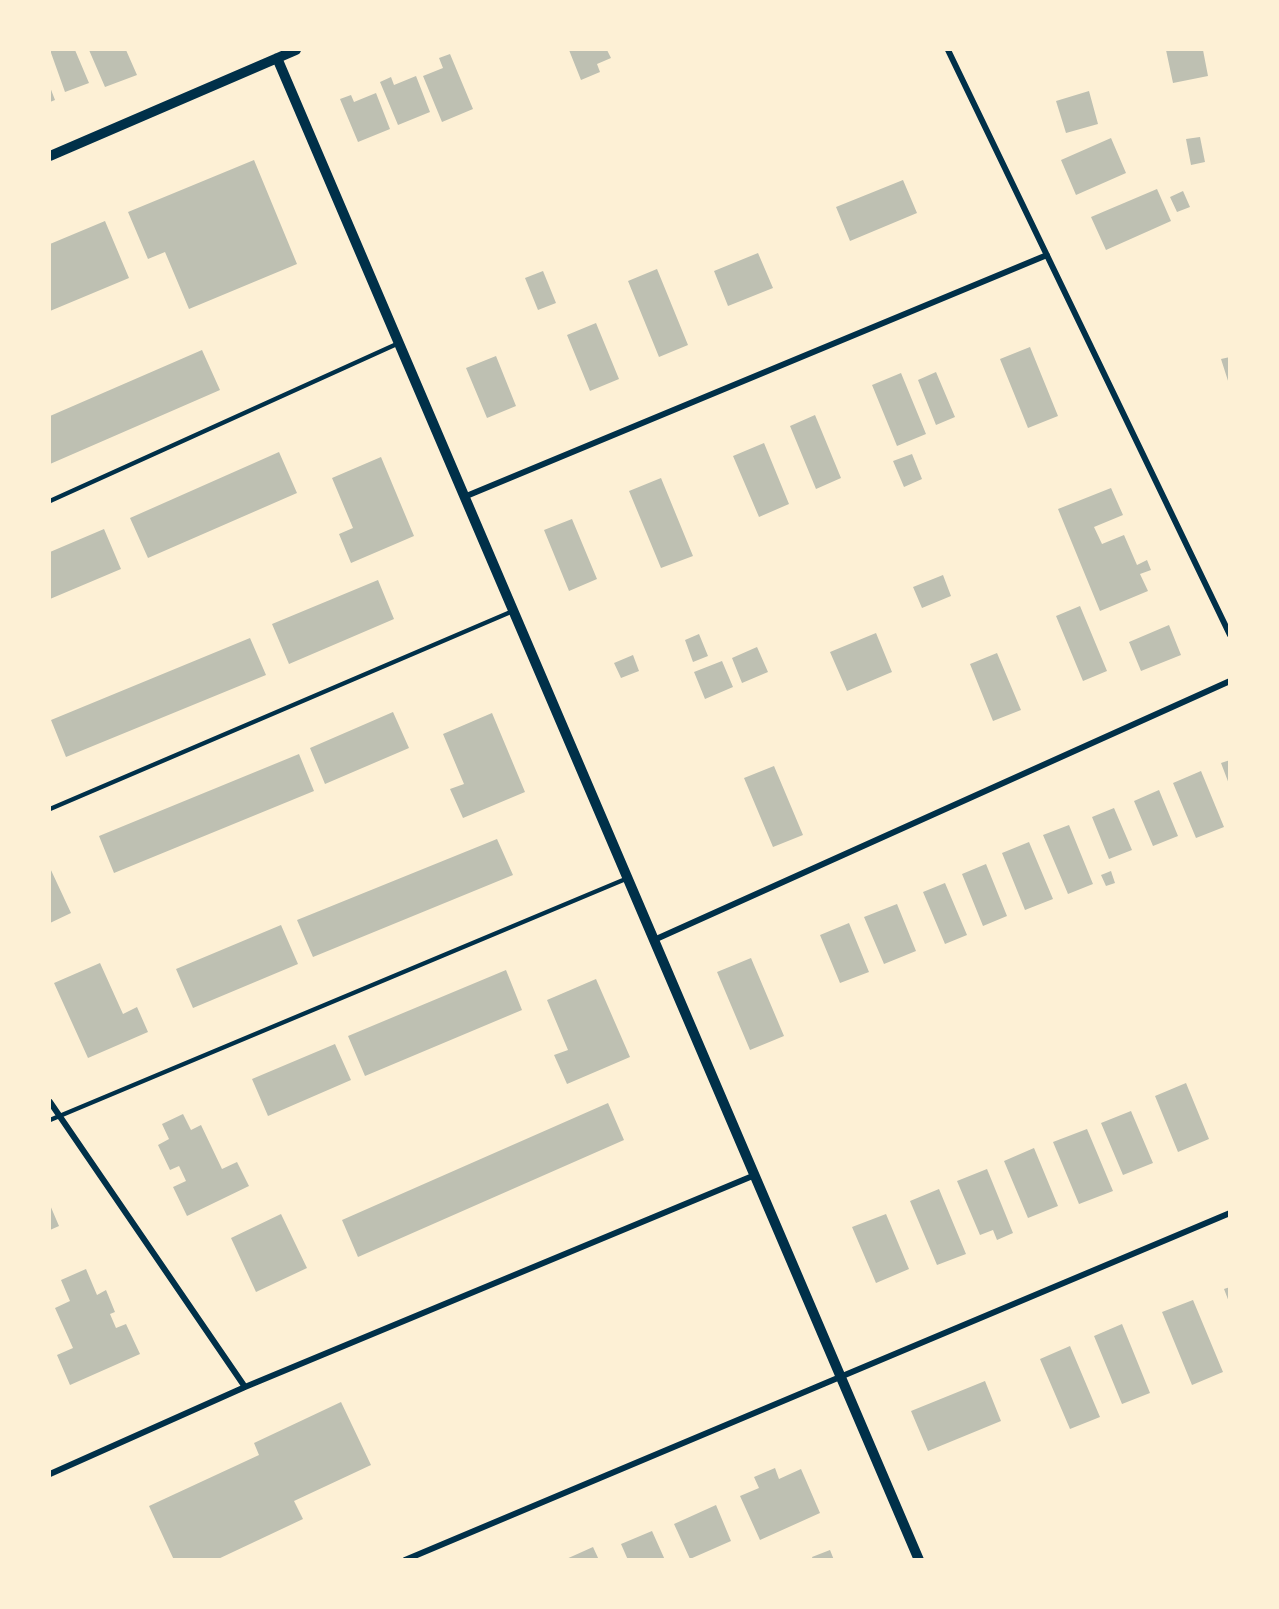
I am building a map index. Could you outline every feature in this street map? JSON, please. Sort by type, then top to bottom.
[{"type":"street","points":[[50,156],[296,50]]},
{"type":"street","points":[[948,50],[1230,635]]},
{"type":"street","points":[[277,58],[919,1560]]},
{"type":"street","points":[[464,497],[1047,255]]},
{"type":"street","points":[[654,940],[1230,681]]},
{"type":"street","points":[[50,1102],[58,1117],[245,1387]]},
{"type":"street","points":[[50,1474],[245,1387],[755,1175]]},
{"type":"street","points":[[405,1560],[1230,1213]]},
{"type":"lane","points":[[50,501],[399,343]]},
{"type":"lane","points":[[50,809],[513,611]]},
{"type":"lane","points":[[50,1120],[628,879]]},
{"type":"building","points":[[50,50],[75,50],[89,83],[65,92]]},
{"type":"building","points":[[89,50],[126,50],[137,75],[105,87]]},
{"type":"building","points":[[569,50],[607,50],[611,58],[597,64],[600,72],[581,80]]},
{"type":"building","points":[[1166,50],[1203,50],[1208,76],[1173,83]]},
{"type":"building","points":[[450,54],[473,109],[442,122],[423,76],[443,68],[439,58]]},
{"type":"building","points":[[416,76],[430,112],[398,125],[380,82],[391,77],[394,85]]},
{"type":"building","points":[[50,87],[55,100],[50,102]]},
{"type":"building","points":[[1089,91],[1098,124],[1066,133],[1056,101]]},
{"type":"building","points":[[376,93],[390,129],[358,142],[340,99],[351,95],[354,102]]},
{"type":"building","points":[[1200,137],[1205,162],[1191,165],[1186,139]]},
{"type":"building","points":[[1111,138],[1126,173],[1076,195],[1061,160]]},
{"type":"building","points":[[254,160],[297,264],[189,309],[165,252],[148,259],[128,212]]},
{"type":"building","points":[[903,180],[917,213],[850,241],[836,207]]},
{"type":"building","points":[[1157,189],[1171,221],[1106,250],[1091,217]]},
{"type":"building","points":[[1183,191],[1190,207],[1177,212],[1170,197]]},
{"type":"building","points":[[105,221],[129,278],[50,311],[50,244]]},
{"type":"building","points":[[758,253],[773,288],[728,306],[714,271]]},
{"type":"building","points":[[657,269],[688,345],[659,357],[628,281]]},
{"type":"building","points":[[543,271],[556,303],[538,310],[525,278]]},
{"type":"building","points":[[596,323],[619,379],[590,391],[567,335]]},
{"type":"building","points":[[1030,347],[1058,416],[1028,428],[1000,359]]},
{"type":"building","points":[[202,350],[220,390],[50,464],[50,416]]},
{"type":"building","points":[[496,356],[516,406],[487,418],[466,368]]},
{"type":"building","points":[[1230,357],[1230,384],[1229,384],[1221,359]]},
{"type":"building","points":[[936,372],[955,417],[936,425],[918,380]]},
{"type":"building","points":[[901,373],[926,434],[897,446],[872,385]]},
{"type":"building","points":[[815,415],[841,478],[816,489],[790,426]]},
{"type":"building","points":[[764,443],[789,504],[759,517],[733,456]]},
{"type":"building","points":[[279,452],[297,493],[148,558],[130,518]]},
{"type":"building","points":[[912,454],[922,479],[904,487],[893,461]]},
{"type":"building","points":[[381,457],[414,536],[351,563],[339,534],[353,528],[332,478]]},
{"type":"building","points":[[661,478],[693,556],[661,568],[629,491]]},
{"type":"building","points":[[1111,488],[1123,515],[1094,527],[1102,544],[1124,535],[1137,565],[1147,560],[1151,570],[1140,574],[1148,591],[1100,611],[1058,509]]},
{"type":"building","points":[[572,519],[597,579],[569,591],[544,530]]},
{"type":"building","points":[[104,529],[121,569],[50,599],[50,552]]},
{"type":"building","points":[[943,575],[951,596],[922,608],[913,587]]},
{"type":"building","points":[[378,580],[394,619],[289,664],[272,624]]},
{"type":"building","points":[[1080,606],[1107,671],[1083,681],[1056,616]]},
{"type":"building","points":[[1169,625],[1181,655],[1141,671],[1129,642]]},
{"type":"building","points":[[876,633],[892,672],[847,691],[830,652]]},
{"type":"building","points":[[699,634],[708,656],[693,662],[685,640]]},
{"type":"building","points":[[250,638],[266,675],[66,757],[51,720]]},
{"type":"building","points":[[757,647],[768,672],[742,683],[732,658]]},
{"type":"building","points":[[997,653],[1021,710],[993,721],[970,664]]},
{"type":"building","points":[[633,655],[639,671],[621,678],[614,663]]},
{"type":"building","points":[[722,661],[733,687],[705,699],[694,672]]},
{"type":"building","points":[[393,712],[409,748],[325,784],[310,748]]},
{"type":"building","points":[[492,713],[525,792],[463,818],[450,789],[464,784],[443,734]]},
{"type":"building","points":[[299,754],[314,791],[114,873],[99,836]]},
{"type":"building","points":[[1230,760],[1230,784],[1229,784],[1221,763]]},
{"type":"building","points":[[774,766],[803,835],[773,847],[744,778]]},
{"type":"building","points":[[1201,771],[1224,827],[1196,838],[1173,783]]},
{"type":"building","points":[[1159,790],[1178,836],[1153,846],[1134,801]]},
{"type":"building","points":[[1114,808],[1132,850],[1109,859],[1092,817]]},
{"type":"building","points":[[1069,825],[1093,884],[1068,894],[1043,835]]},
{"type":"building","points":[[497,839],[513,875],[313,957],[297,920]]},
{"type":"building","points":[[1029,842],[1053,899],[1025,910],[1002,853]]},
{"type":"building","points":[[986,864],[1007,916],[983,926],[962,874]]},
{"type":"building","points":[[50,868],[71,913],[50,923]]},
{"type":"building","points":[[1111,871],[1115,883],[1106,886],[1101,875]]},
{"type":"building","points":[[945,883],[967,935],[945,944],[923,892]]},
{"type":"building","points":[[897,904],[916,951],[884,964],[864,917]]},
{"type":"building","points":[[849,923],[869,972],[840,983],[820,935]]},
{"type":"building","points":[[281,925],[298,964],[193,1008],[176,969]]},
{"type":"building","points":[[751,958],[784,1036],[750,1050],[717,972]]},
{"type":"building","points":[[100,963],[123,1014],[137,1007],[148,1032],[88,1058],[54,983]]},
{"type":"building","points":[[506,970],[522,1010],[365,1076],[348,1036]]},
{"type":"building","points":[[596,979],[630,1057],[567,1084],[554,1055],[568,1050],[547,1000]]},
{"type":"building","points":[[335,1044],[351,1080],[268,1116],[252,1079]]},
{"type":"building","points":[[1186,1083],[1209,1139],[1178,1152],[1155,1096]]},
{"type":"building","points":[[608,1103],[624,1140],[358,1257],[342,1220]]},
{"type":"building","points":[[1131,1111],[1153,1163],[1123,1175],[1101,1123]]},
{"type":"building","points":[[183,1114],[191,1130],[201,1125],[222,1169],[237,1162],[249,1186],[187,1216],[173,1187],[186,1181],[179,1166],[170,1170],[158,1145],[169,1139],[162,1124]]},
{"type":"building","points":[[1087,1129],[1113,1191],[1079,1204],[1053,1142]]},
{"type":"building","points":[[1034,1148],[1058,1206],[1028,1218],[1004,1161]]},
{"type":"building","points":[[987,1169],[1013,1233],[997,1240],[993,1230],[980,1235],[957,1181]]},
{"type":"building","points":[[939,1189],[966,1254],[937,1265],[910,1201]]},
{"type":"building","points":[[50,1205],[59,1226],[50,1230]]},
{"type":"building","points":[[281,1214],[307,1268],[256,1292],[231,1238]]},
{"type":"building","points":[[886,1214],[909,1269],[876,1283],[852,1227]]},
{"type":"building","points":[[86,1269],[97,1295],[106,1290],[115,1312],[110,1314],[116,1328],[126,1324],[140,1354],[70,1385],[57,1355],[73,1348],[55,1308],[70,1301],[61,1280]]},
{"type":"building","points":[[1230,1287],[1230,1302],[1229,1302],[1224,1289]]},
{"type":"building","points":[[1193,1300],[1223,1372],[1192,1385],[1162,1312]]},
{"type":"building","points":[[1122,1324],[1150,1393],[1122,1404],[1094,1336]]},
{"type":"building","points":[[1070,1346],[1100,1417],[1070,1429],[1040,1359]]},
{"type":"building","points":[[985,1381],[1001,1421],[928,1451],[911,1411]]},
{"type":"building","points":[[341,1402],[371,1465],[294,1501],[303,1519],[216,1560],[174,1560],[149,1506],[259,1455],[254,1443]]},
{"type":"building","points":[[775,1468],[779,1479],[801,1469],[820,1513],[760,1540],[740,1496],[759,1488],[754,1477]]},
{"type":"building","points":[[716,1505],[731,1541],[690,1559],[674,1524]]},
{"type":"building","points":[[652,1531],[665,1560],[628,1560],[621,1544]]},
{"type":"building","points":[[593,1547],[599,1560],[564,1560]]},
{"type":"building","points":[[830,1550],[834,1560],[813,1560],[812,1557]]}]
